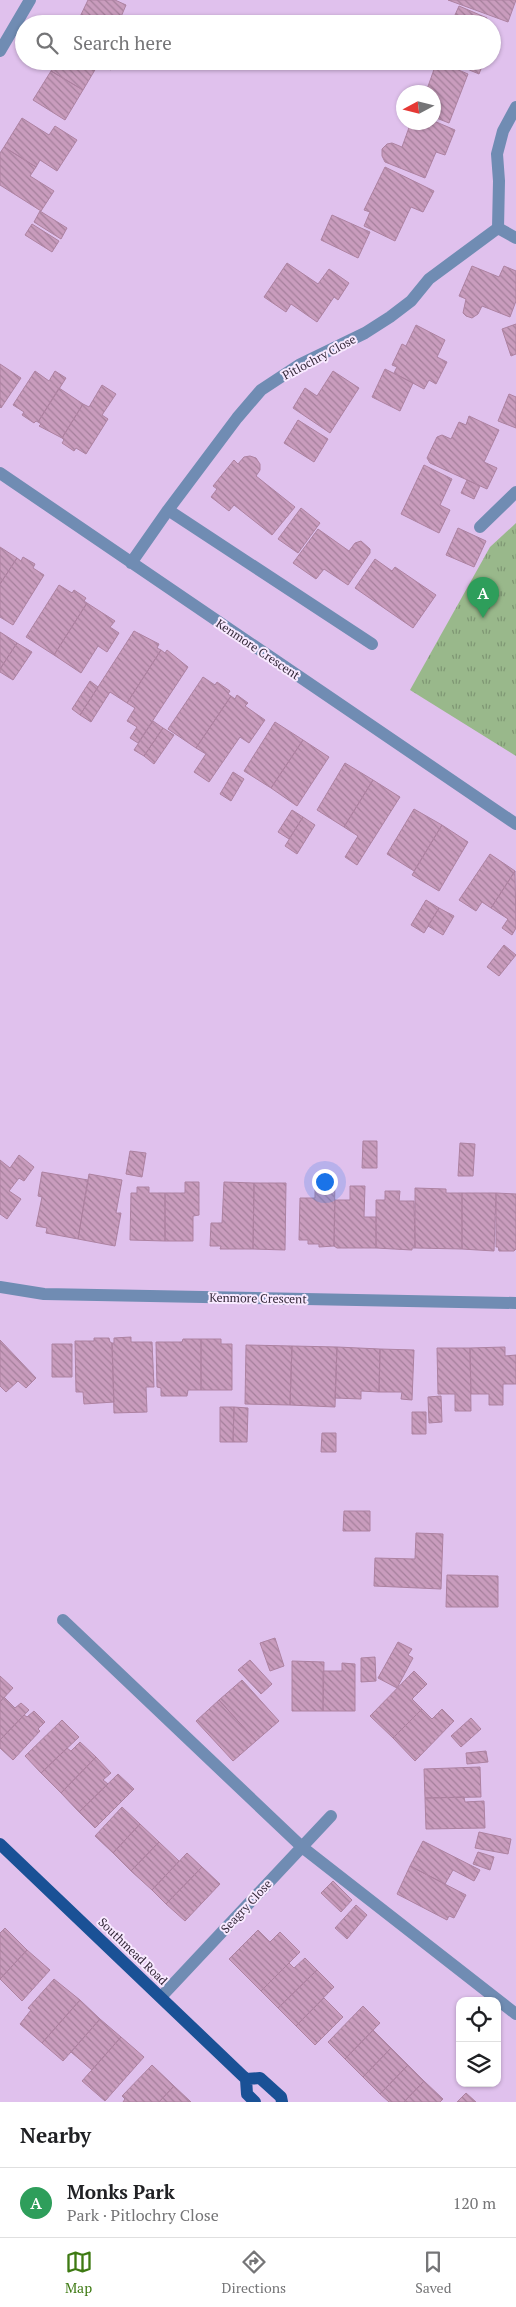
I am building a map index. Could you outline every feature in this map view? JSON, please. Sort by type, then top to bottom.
[{"type":"main road","name":"Southmead Road","points":[[0,1844],[246,2079],[247,2094],[255,2102]]},
{"type":"main road","name":"Southmead Road","points":[[246,2079],[260,2078],[276,2092],[282,2102]]},
{"type":"street","points":[[21,15],[30,0]]},
{"type":"street","points":[[0,50],[15,25]]},
{"type":"street","points":[[516,107],[503,131],[497,154],[500,181],[498,228],[516,238]]},
{"type":"street","name":"Pitlochry Close","points":[[131,563],[237,418],[261,390],[299,365],[365,333],[390,317],[411,301],[429,279],[498,228]]},
{"type":"street","name":"Kenmore Crescent","points":[[0,473],[516,824]]},
{"type":"street","points":[[480,527],[516,492]]},
{"type":"street","points":[[168,510],[372,644]]},
{"type":"street","name":"Kenmore Crescent","points":[[0,1287],[44,1294],[516,1303]]},
{"type":"street","points":[[63,1620],[302,1847],[516,2014]]},
{"type":"street","name":"Seagry Close","points":[[161,1997],[331,1816]]},
{"type":"green space","points":[[516,523],[516,756],[410,690],[490,547]]},
{"type":"building","points":[[88,0],[115,0],[126,5],[122,15],[81,15]]},
{"type":"building","points":[[448,0],[516,0],[508,22],[501,19],[501,15],[489,15]]},
{"type":"building","points":[[459,6],[480,15],[455,15]]},
{"type":"building","points":[[52,70],[95,70],[83,90]]},
{"type":"building","points":[[434,70],[458,70],[468,74],[449,123],[441,120],[441,85],[428,85]]},
{"type":"building","points":[[469,70],[481,70],[479,74]]},
{"type":"building","points":[[51,71],[83,90],[65,120],[33,100]]},
{"type":"building","points":[[22,118],[49,135],[55,126],[77,140],[57,171],[40,160],[36,167],[4,147]]},
{"type":"building","points":[[441,124],[455,130],[445,155],[436,152],[425,178],[385,162],[382,156],[382,149],[387,144],[392,143],[402,147],[408,130],[441,130]]},
{"type":"building","points":[[4,147],[36,167],[30,176],[54,191],[41,211],[0,185],[0,153]]},
{"type":"building","points":[[385,167],[434,191],[423,212],[411,207],[395,241],[364,226],[370,212],[364,210]]},
{"type":"building","points":[[40,211],[67,228],[61,239],[34,222]]},
{"type":"building","points":[[332,215],[370,232],[358,258],[321,240]]},
{"type":"building","points":[[32,224],[59,241],[52,252],[25,235]]},
{"type":"building","points":[[287,263],[318,284],[329,269],[349,283],[338,300],[334,297],[317,322],[291,304],[286,312],[264,297]]},
{"type":"building","points":[[472,266],[499,277],[504,266],[516,271],[516,301],[510,317],[482,306],[478,314],[472,318],[463,313],[466,299],[459,296]]},
{"type":"building","points":[[516,324],[516,354],[511,356],[502,329]]},
{"type":"building","points":[[416,325],[445,340],[437,357],[447,362],[436,384],[429,380],[424,389],[394,373],[397,367],[392,365],[402,344],[406,346]]},
{"type":"building","points":[[0,364],[21,378],[1,408],[0,407]]},
{"type":"building","points":[[385,369],[413,383],[400,411],[372,397]]},
{"type":"building","points":[[35,371],[49,381],[55,371],[66,378],[38,422],[34,423],[22,415],[24,412],[13,405]]},
{"type":"building","points":[[333,371],[359,388],[330,433],[293,408],[305,388],[317,396]]},
{"type":"building","points":[[102,385],[116,394],[102,415],[108,419],[86,454],[76,448],[74,451],[62,443],[64,440],[62,438],[83,404],[89,407]]},
{"type":"building","points":[[59,388],[83,404],[62,438],[39,426],[41,424],[38,422]]},
{"type":"building","points":[[509,394],[516,397],[516,428],[498,421]]},
{"type":"building","points":[[469,416],[499,430],[484,462],[497,468],[487,489],[430,463],[427,458],[437,437],[442,435],[451,439],[459,422],[466,425]]},
{"type":"building","points":[[298,420],[328,439],[314,462],[284,443]]},
{"type":"building","points":[[244,457],[256,458],[260,464],[260,470],[256,476],[295,507],[272,535],[234,505],[229,511],[211,497],[217,489],[213,486],[234,460],[238,464]]},
{"type":"building","points":[[424,465],[452,479],[440,505],[450,510],[439,533],[401,514]]},
{"type":"building","points":[[467,480],[480,486],[474,499],[461,493]]},
{"type":"building","points":[[301,508],[320,523],[298,553],[278,539]]},
{"type":"building","points":[[458,528],[486,541],[474,567],[446,555]]},
{"type":"building","points":[[318,529],[349,551],[355,543],[361,541],[370,549],[370,553],[348,585],[324,569],[316,579],[293,563]]},
{"type":"building","points":[[0,547],[17,558],[0,584]]},
{"type":"building","points":[[23,557],[35,564],[33,568],[44,575],[13,625],[0,617],[0,584],[17,558],[21,561]]},
{"type":"building","points":[[375,559],[392,571],[395,567],[436,595],[413,628],[355,588]]},
{"type":"building","points":[[59,585],[72,593],[74,590],[86,598],[84,601],[87,603],[54,655],[26,637]]},
{"type":"building","points":[[87,603],[115,621],[110,627],[119,633],[107,652],[98,646],[81,673],[54,655]]},
{"type":"building","points":[[134,631],[159,644],[157,648],[161,650],[127,703],[110,692],[91,722],[80,715]]},
{"type":"building","points":[[0,632],[17,643],[0,669]]},
{"type":"building","points":[[17,643],[32,652],[13,680],[0,672],[0,669]]},
{"type":"building","points":[[161,650],[165,653],[167,650],[188,667],[138,743],[130,738],[137,727],[127,721],[135,708],[127,703]]},
{"type":"building","points":[[203,677],[215,685],[217,682],[230,691],[228,694],[231,696],[196,748],[168,729]]},
{"type":"building","points":[[90,681],[98,687],[80,715],[72,709]]},
{"type":"building","points":[[237,695],[248,703],[245,706],[265,720],[249,743],[240,737],[209,782],[194,772],[206,754],[196,748],[231,696],[235,699]]},
{"type":"building","points":[[153,721],[163,728],[144,756],[134,750]]},
{"type":"building","points":[[275,722],[303,740],[271,788],[244,771]]},
{"type":"building","points":[[163,728],[174,735],[154,764],[144,756]]},
{"type":"building","points":[[303,740],[329,757],[297,806],[271,788]]},
{"type":"building","points":[[345,763],[373,780],[344,827],[317,810]]},
{"type":"building","points":[[233,772],[244,779],[231,801],[220,794]]},
{"type":"building","points":[[373,780],[400,797],[357,865],[345,857],[358,836],[344,827]]},
{"type":"building","points":[[414,809],[442,825],[414,871],[387,854]]},
{"type":"building","points":[[292,810],[303,817],[289,839],[278,832]]},
{"type":"building","points":[[303,817],[315,825],[297,854],[285,846]]},
{"type":"building","points":[[442,825],[468,842],[439,891],[412,875]]},
{"type":"building","points":[[490,854],[515,871],[491,908],[482,902],[476,911],[459,900]]},
{"type":"building","points":[[515,871],[516,928],[512,935],[502,928],[508,919],[491,908]]},
{"type":"building","points":[[426,900],[439,908],[424,933],[411,925]]},
{"type":"building","points":[[439,908],[454,916],[443,935],[428,926]]},
{"type":"building","points":[[504,945],[516,955],[499,976],[487,967]]},
{"type":"building","points":[[363,1141],[377,1141],[377,1168],[362,1168]]},
{"type":"building","points":[[460,1143],[475,1144],[473,1176],[458,1176]]},
{"type":"building","points":[[130,1151],[146,1153],[142,1177],[126,1174]]},
{"type":"building","points":[[19,1155],[34,1167],[24,1181],[19,1178],[9,1191],[21,1199],[7,1219],[0,1214],[0,1160],[10,1168]]},
{"type":"building","points":[[42,1172],[88,1180],[78,1239],[46,1233],[47,1228],[36,1226],[42,1197],[38,1196]]},
{"type":"building","points":[[89,1174],[122,1180],[116,1213],[121,1213],[115,1246],[78,1239]]},
{"type":"building","points":[[335,1175],[334,1246],[319,1247],[319,1244],[308,1244],[308,1240],[299,1240],[300,1198],[315,1198],[315,1176]]},
{"type":"building","points":[[185,1182],[199,1182],[199,1215],[193,1216],[193,1241],[165,1241],[165,1193],[185,1193]]},
{"type":"building","points":[[224,1182],[254,1183],[253,1249],[220,1249],[221,1246],[210,1246],[211,1223],[222,1223]]},
{"type":"building","points":[[254,1183],[286,1183],[285,1250],[253,1249]]},
{"type":"building","points":[[350,1186],[365,1186],[364,1217],[376,1217],[376,1248],[337,1248],[334,1246],[335,1200],[350,1200]]},
{"type":"building","points":[[137,1187],[149,1187],[149,1193],[165,1193],[165,1241],[130,1240],[131,1193],[137,1193]]},
{"type":"building","points":[[415,1188],[446,1189],[446,1193],[462,1193],[462,1249],[415,1248]]},
{"type":"building","points":[[385,1191],[400,1191],[399,1201],[414,1201],[415,1248],[412,1248],[412,1250],[376,1248],[376,1200],[385,1200]]},
{"type":"building","points":[[462,1193],[496,1193],[494,1251],[462,1249]]},
{"type":"building","points":[[496,1193],[516,1194],[516,1249],[514,1251],[499,1251],[498,1247],[496,1247]]},
{"type":"building","points":[[131,1337],[131,1342],[152,1342],[154,1387],[146,1387],[147,1412],[114,1413],[112,1343],[114,1343],[114,1338]]},
{"type":"building","points":[[94,1338],[109,1338],[112,1343],[114,1402],[84,1404],[83,1392],[76,1392],[75,1341],[94,1341]]},
{"type":"building","points":[[183,1339],[201,1339],[201,1390],[188,1390],[187,1396],[161,1396],[161,1388],[157,1387],[156,1342],[182,1342]]},
{"type":"building","points":[[201,1339],[221,1339],[221,1344],[232,1344],[232,1390],[201,1390]]},
{"type":"building","points":[[0,1340],[36,1378],[26,1388],[18,1381],[6,1392],[0,1386]]},
{"type":"building","points":[[52,1344],[72,1344],[72,1377],[52,1377]]},
{"type":"building","points":[[246,1345],[292,1346],[290,1405],[245,1404]]},
{"type":"building","points":[[292,1346],[337,1347],[335,1407],[290,1405]]},
{"type":"building","points":[[337,1347],[380,1349],[379,1392],[361,1391],[361,1399],[335,1398]]},
{"type":"building","points":[[505,1347],[505,1356],[516,1355],[516,1384],[503,1384],[503,1405],[489,1405],[489,1394],[471,1394],[470,1348]]},
{"type":"building","points":[[437,1348],[470,1348],[471,1411],[455,1411],[455,1394],[438,1394]]},
{"type":"building","points":[[380,1349],[414,1350],[412,1400],[401,1399],[402,1392],[379,1392]]},
{"type":"building","points":[[441,1396],[442,1422],[429,1423],[428,1397]]},
{"type":"building","points":[[220,1407],[234,1407],[233,1442],[220,1442]]},
{"type":"building","points":[[234,1407],[248,1408],[247,1442],[233,1442]]},
{"type":"building","points":[[412,1412],[426,1412],[426,1434],[412,1434]]},
{"type":"building","points":[[322,1433],[336,1433],[336,1452],[321,1452]]},
{"type":"building","points":[[344,1511],[370,1511],[370,1531],[343,1531]]},
{"type":"building","points":[[416,1533],[443,1534],[441,1589],[374,1586],[375,1558],[415,1559]]},
{"type":"building","points":[[447,1575],[498,1576],[498,1607],[446,1607]]},
{"type":"building","points":[[275,1638],[284,1666],[270,1671],[260,1643]]},
{"type":"building","points":[[398,1642],[412,1649],[408,1655],[413,1658],[397,1688],[378,1678]]},
{"type":"building","points":[[375,1657],[376,1681],[361,1682],[361,1658]]},
{"type":"building","points":[[250,1660],[272,1684],[261,1694],[238,1670]]},
{"type":"building","points":[[292,1661],[324,1662],[323,1711],[292,1711]]},
{"type":"building","points":[[342,1663],[355,1664],[355,1711],[323,1711],[323,1671],[342,1671]]},
{"type":"building","points":[[414,1671],[427,1684],[412,1699],[422,1709],[393,1738],[370,1716]]},
{"type":"building","points":[[0,1676],[13,1688],[0,1702]]},
{"type":"building","points":[[242,1680],[279,1721],[256,1741],[219,1700]]},
{"type":"building","points":[[4,1697],[15,1708],[21,1703],[29,1710],[0,1740],[0,1702]]},
{"type":"building","points":[[219,1700],[256,1741],[233,1761],[196,1721]]},
{"type":"building","points":[[422,1709],[432,1719],[442,1709],[454,1721],[415,1761],[393,1738]]},
{"type":"building","points":[[34,1711],[45,1722],[38,1729],[40,1731],[13,1760],[0,1748],[0,1740],[24,1715],[27,1717]]},
{"type":"building","points":[[471,1718],[481,1729],[461,1747],[451,1736]]},
{"type":"building","points":[[62,1720],[79,1737],[41,1773],[25,1756]]},
{"type":"building","points":[[80,1742],[96,1757],[61,1793],[41,1773],[67,1748],[71,1751]]},
{"type":"building","points":[[486,1751],[488,1762],[467,1764],[466,1753]]},
{"type":"building","points":[[96,1757],[111,1773],[103,1780],[108,1784],[79,1812],[61,1793]]},
{"type":"building","points":[[480,1767],[481,1797],[425,1798],[424,1769]]},
{"type":"building","points":[[118,1774],[134,1789],[95,1828],[79,1812]]},
{"type":"building","points":[[464,1797],[465,1802],[484,1801],[485,1828],[426,1829],[425,1798]]},
{"type":"building","points":[[122,1807],[140,1824],[113,1853],[95,1836]]},
{"type":"building","points":[[140,1824],[159,1842],[131,1871],[113,1853]]},
{"type":"building","points":[[479,1832],[511,1839],[508,1854],[475,1848]]},
{"type":"building","points":[[423,1841],[480,1870],[474,1881],[453,1870],[445,1884],[410,1866]]},
{"type":"building","points":[[159,1842],[179,1861],[152,1890],[131,1871]]},
{"type":"building","points":[[478,1852],[494,1857],[490,1870],[473,1864]]},
{"type":"building","points":[[187,1853],[202,1867],[166,1904],[152,1890]]},
{"type":"building","points":[[410,1866],[466,1895],[454,1918],[449,1916],[447,1920],[397,1894]]},
{"type":"building","points":[[202,1867],[220,1884],[185,1921],[166,1904]]},
{"type":"building","points":[[333,1881],[352,1900],[341,1912],[321,1893]]},
{"type":"building","points":[[356,1905],[367,1915],[347,1939],[335,1928]]},
{"type":"building","points":[[5,1928],[27,1950],[0,1979],[0,1933]]},
{"type":"building","points":[[258,1930],[270,1942],[280,1932],[300,1952],[261,1991],[229,1959]]},
{"type":"building","points":[[27,1950],[50,1970],[22,2001],[0,1979]]},
{"type":"building","points":[[305,1958],[317,1970],[278,2008],[261,1991],[289,1963],[294,1968]]},
{"type":"building","points":[[317,1970],[334,1987],[296,2026],[278,2008]]},
{"type":"building","points":[[54,1979],[80,2000],[42,2043],[20,2024],[31,2010],[28,2008]]},
{"type":"building","points":[[324,1998],[343,2017],[315,2045],[296,2026]]},
{"type":"building","points":[[80,2000],[100,2019],[63,2061],[42,2043]]},
{"type":"building","points":[[363,2006],[380,2023],[345,2059],[328,2042]]},
{"type":"building","points":[[100,2019],[121,2037],[92,2070],[71,2052]]},
{"type":"building","points":[[373,2030],[391,2048],[363,2077],[345,2059]]},
{"type":"building","points":[[121,2037],[144,2057],[105,2101],[82,2081]]},
{"type":"building","points":[[391,2048],[408,2065],[380,2094],[363,2077]]},
{"type":"building","points":[[152,2065],[174,2086],[159,2102],[123,2102],[125,2099],[122,2096]]},
{"type":"building","points":[[408,2065],[424,2081],[404,2102],[389,2102],[380,2094]]},
{"type":"building","points":[[424,2081],[443,2099],[440,2102],[404,2102]]},
{"type":"building","points":[[174,2086],[191,2102],[159,2102]]},
{"type":"building","points":[[466,2093],[476,2102],[457,2102]]},
{"type":"place","name":"Monks Park","points":[[483,618]]}]
